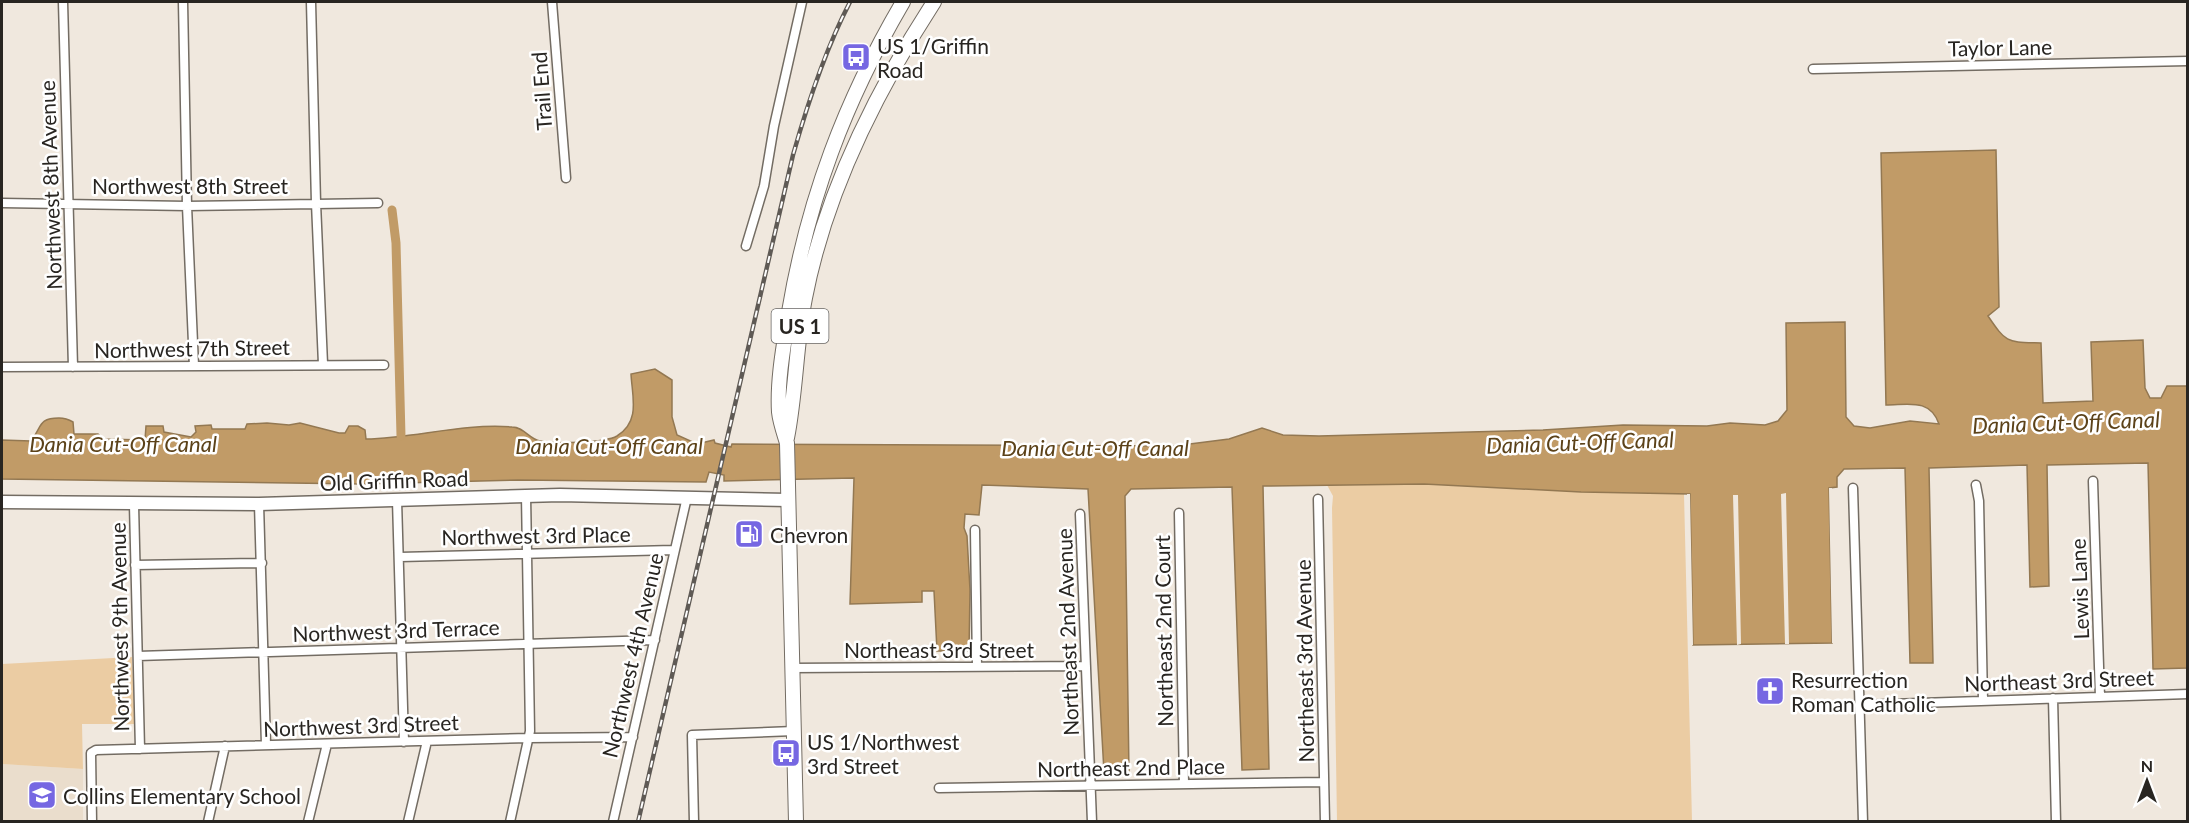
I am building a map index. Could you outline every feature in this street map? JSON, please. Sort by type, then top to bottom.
[{"type":"main road","name":"US 1","points":[[787,443],[779,414],[784,343],[796,274],[814,203],[837,133],[894,8],[903,2]]},
{"type":"main road","name":"US 1","points":[[796,822],[787,443],[805,299],[828,212],[875,106],[905,49],[934,2]]},
{"type":"street","name":"Northwest 8th Avenue","points":[[63,2],[74,367]]},
{"type":"street","points":[[183,2],[187,206],[194,366]]},
{"type":"street","points":[[312,2],[316,203],[323,364]]},
{"type":"street","name":"Trail End","points":[[552,2],[566,178]]},
{"type":"street","points":[[746,246],[764,186],[774,126],[802,2]]},
{"type":"street","name":"Taylor Lane","points":[[1813,69],[2187,61]]},
{"type":"street","name":"Northwest 8th Street","points":[[2,203],[187,206],[378,203]]},
{"type":"street","points":[[814,203],[828,212]]},
{"type":"street","name":"Northwest 7th Street","points":[[2,367],[384,365]]},
{"type":"street","name":"Lewis Lane","points":[[2093,481],[2100,697]]},
{"type":"street","points":[[1976,485],[1979,501],[1983,701]]},
{"type":"street","points":[[1854,488],[1863,822]]},
{"type":"street","points":[[510,822],[530,731],[526,495]]},
{"type":"street","name":"Old Griffin Road","points":[[2,502],[134,505],[259,504],[526,495],[788,500]]},
{"type":"street","name":"Northwest 4th Avenue","points":[[613,822],[687,497]]},
{"type":"street","name":"Northeast 3rd Avenue","points":[[1318,499],[1325,822]]},
{"type":"street","points":[[397,500],[404,742]]},
{"type":"street","points":[[259,504],[266,746]]},
{"type":"street","name":"Northwest 9th Avenue","points":[[134,505],[140,749]]},
{"type":"street","name":"Northeast 2nd Court","points":[[1179,513],[1184,784]]},
{"type":"street","name":"Northeast 2nd Avenue","points":[[1080,514],[1092,822]]},
{"type":"street","points":[[975,530],[977,667]]},
{"type":"street","name":"Northwest 3rd Place","points":[[400,557],[674,550]]},
{"type":"street","points":[[135,565],[262,562]]},
{"type":"street","name":"Northwest 3rd Terrace","points":[[138,656],[655,640]]},
{"type":"street","name":"Northeast 3rd Street","points":[[792,668],[1086,666]]},
{"type":"street","name":"Northeast 3rd Street","points":[[1859,705],[2187,694]]},
{"type":"street","points":[[2053,698],[2056,822]]},
{"type":"street","points":[[694,822],[692,735],[794,731]]},
{"type":"street","name":"Northwest 3rd Street","points":[[91,753],[96,750],[225,746],[633,737]]},
{"type":"street","points":[[408,822],[427,741]]},
{"type":"street","points":[[308,822],[327,744]]},
{"type":"street","points":[[208,822],[225,746]]},
{"type":"street","name":"Northwest 9th Avenue","points":[[91,753],[92,822]]},
{"type":"street","name":"Northeast 2nd Place","points":[[939,788],[1324,782]]},
{"type":"shaded area","points":[[1424,484],[1581,492],[1684,494],[1692,821],[1337,821],[1333,496],[1327,485]]},
{"type":"shaded area","points":[[132,657],[135,724],[82,724],[83,769],[2,764],[2,664]]},
{"type":"shaded area","name":"Collins Elementary School","points":[[2,764],[83,769],[83,821],[2,821]]},
{"type":"water","name":"Dania Cut-Off Canal","points":[[1996,150],[1999,307],[1988,316],[2009,340],[2041,343],[2043,403],[2093,401],[2091,342],[2143,340],[2145,388],[2150,398],[2161,398],[2167,386],[2187,386],[2187,668],[2153,669],[2148,463],[2047,465],[2049,586],[2030,587],[2027,465],[1929,468],[1933,663],[1910,663],[1905,468],[1844,469],[1837,477],[1837,487],[1829,488],[1832,643],[1693,645],[1690,494],[1581,492],[1424,484],[1263,486],[1269,769],[1242,770],[1232,487],[1131,489],[1125,496],[1129,773],[1104,772],[1088,489],[982,485],[979,515],[965,514],[964,528],[967,536],[970,590],[969,651],[937,651],[934,591],[922,591],[922,602],[850,604],[854,478],[724,481],[724,475],[709,472],[706,482],[518,480],[362,484],[2,479],[2,440],[31,441],[41,424],[52,418],[65,418],[73,422],[74,434],[98,434],[103,439],[145,440],[146,426],[163,426],[164,432],[191,437],[196,432],[195,426],[211,425],[212,429],[245,429],[247,424],[300,423],[339,433],[345,433],[349,426],[358,426],[365,430],[366,439],[494,426],[516,428],[536,440],[547,442],[602,440],[617,436],[625,430],[629,423],[633,408],[631,374],[655,369],[672,380],[672,417],[677,435],[697,444],[714,440],[715,443],[731,447],[732,444],[1174,446],[1229,439],[1262,428],[1283,435],[1319,436],[1543,430],[1623,425],[1707,426],[1730,423],[1765,425],[1778,421],[1787,410],[1786,323],[1845,322],[1846,417],[1854,426],[1870,428],[1910,421],[1939,424],[1930,410],[1924,407],[1910,404],[1886,405],[1881,153]]},
{"type":"pier","points":[[1829,488],[1832,488],[1835,643],[1832,643]]},
{"type":"pier","points":[[1786,493],[1789,644],[1785,644],[1781,494]]},
{"type":"pier","points":[[1687,494],[1690,494],[1693,645],[1690,645]]},
{"type":"pier","points":[[1733,495],[1738,495],[1741,644],[1737,645]]},
{"type":"waterway","points":[[392,210],[396,243],[401,436]]},
{"type":"railway","points":[[638,822],[793,155],[818,77],[850,2]]},
{"type":"place","name":"US 1/Griffin Road","points":[[856,57]]},
{"type":"place","name":"Chevron","points":[[749,534]]},
{"type":"place","name":"Resurrection Roman Catholic","points":[[1770,691]]},
{"type":"place","name":"US 1/Northwest 3rd Street","points":[[786,753]]},
{"type":"place","name":"Collins Elementary School","points":[[42,795]]}]
